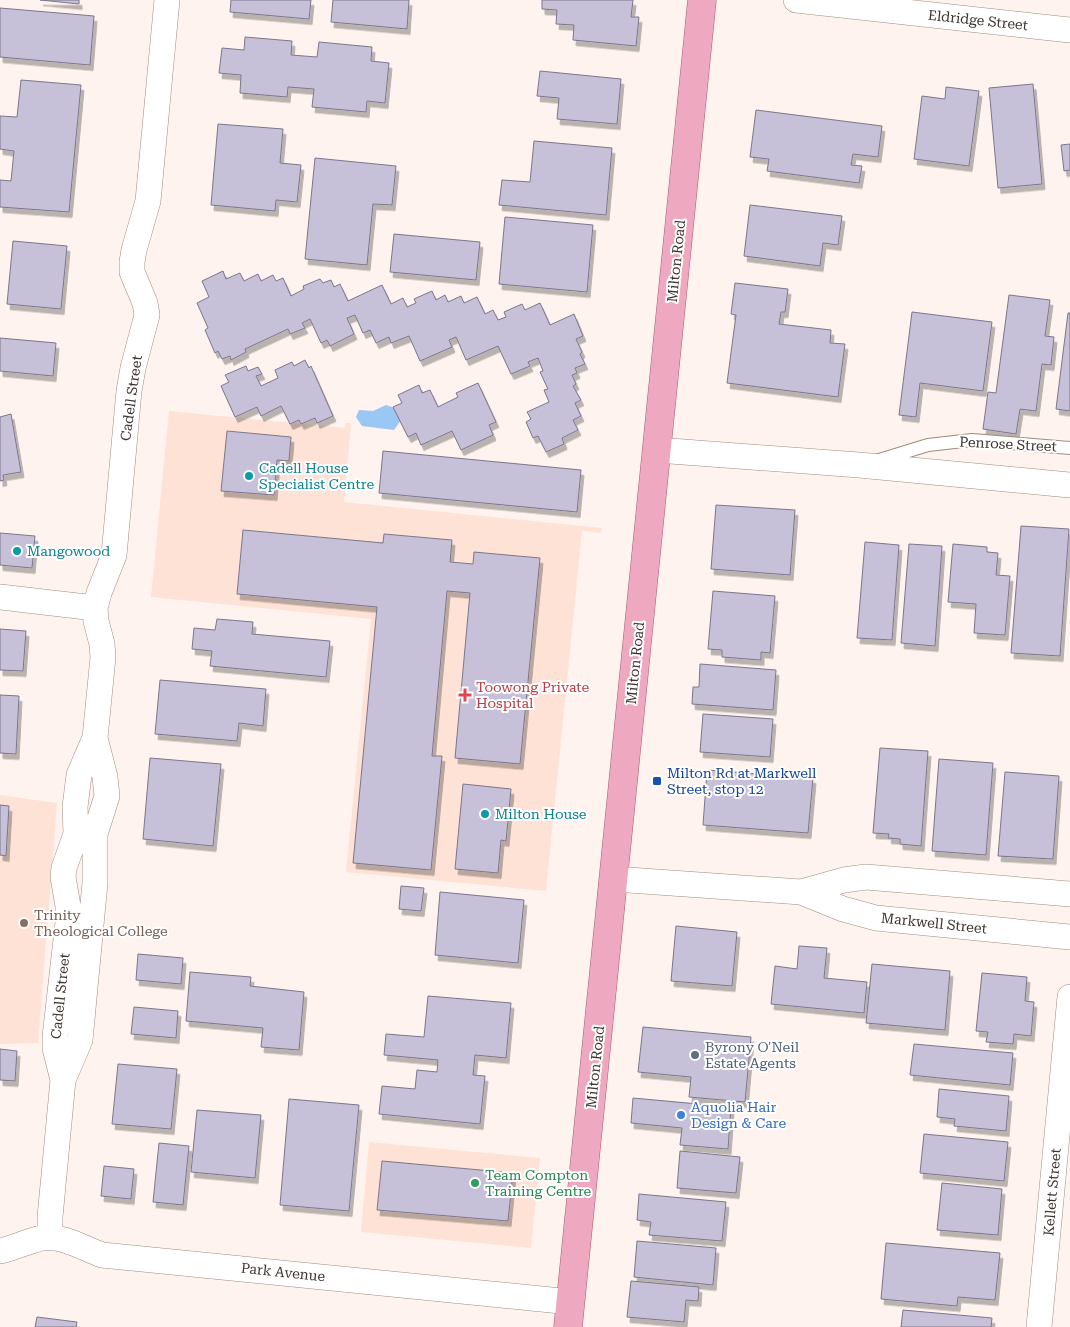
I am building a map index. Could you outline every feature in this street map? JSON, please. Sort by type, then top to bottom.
[{"type":"main road","name":"Milton Road","points":[[570,1315],[702,0]]},
{"type":"street","name":"Cadell Street","points":[[50,1238],[50,1217],[63,1080],[80,1040],[79,930],[95,883],[94,841],[107,796],[94,738],[103,657],[95,608],[114,555],[129,391],[146,315],[145,303],[132,272],[132,262],[148,201],[167,0]]},
{"type":"street","name":"Eldridge Street","points":[[796,0],[1070,30]]},
{"type":"street","name":"Penrose Street","points":[[657,450],[859,465],[1070,486]]},
{"type":"street","points":[[0,597],[95,608]]},
{"type":"street","name":"Markwell Street","points":[[801,892],[844,880],[866,877],[1070,894]]},
{"type":"street","name":"Markwell Street","points":[[614,878],[801,892],[843,909],[876,918],[1070,937]]},
{"type":"street","name":"Kellett Street","points":[[1039,1327],[1060,1217],[1070,997]]},
{"type":"street","name":"Park Avenue","points":[[0,1251],[40,1239],[50,1238],[71,1242],[102,1255],[570,1315]]},
{"type":"lane","name":"Penrose Street","points":[[859,465],[928,444],[958,441],[972,440],[1070,448]]},
{"type":"shaded area","name":"Toowong Private Hospital","points":[[169,411],[345,428],[346,423],[351,423],[344,502],[602,528],[601,533],[582,531],[546,891],[346,872],[371,619],[151,597]]},
{"type":"shaded area","name":"Trinity Theological College","points":[[0,795],[57,803],[38,1043],[0,1044]]},
{"type":"shaded area","points":[[369,1142],[540,1158],[531,1248],[361,1232]]},
{"type":"water","points":[[386,405],[398,409],[401,420],[394,430],[362,426],[356,417],[359,410],[373,411]]},
{"type":"building","points":[[40,0],[79,0],[79,4]]},
{"type":"building","points":[[231,0],[311,0],[309,19],[230,12]]},
{"type":"building","points":[[333,0],[409,0],[407,29],[331,22]]},
{"type":"building","points":[[542,0],[633,0],[631,17],[639,17],[636,46],[573,40],[574,25],[556,24],[557,10],[542,9]]},
{"type":"building","points":[[0,8],[94,16],[90,65],[0,57]]},
{"type":"building","points":[[245,37],[292,41],[291,55],[317,57],[319,42],[372,47],[371,61],[389,63],[385,103],[367,101],[366,112],[312,107],[314,89],[288,87],[287,97],[240,93],[241,75],[219,73],[222,48],[244,50]]},
{"type":"building","points":[[540,71],[621,79],[617,124],[557,119],[559,98],[537,96]]},
{"type":"building","points":[[21,80],[81,85],[69,212],[0,207],[0,180],[11,181],[14,151],[0,149],[0,116],[17,117]]},
{"type":"building","points":[[1033,84],[1042,184],[998,188],[989,88]]},
{"type":"building","points":[[946,87],[979,91],[969,166],[914,159],[922,96],[945,99]]},
{"type":"building","points":[[756,110],[882,126],[878,157],[853,154],[851,165],[862,166],[859,183],[767,171],[769,159],[750,157]]},
{"type":"building","points":[[218,124],[283,129],[280,163],[301,165],[297,202],[276,200],[275,211],[211,205]]},
{"type":"building","points":[[534,141],[612,148],[606,215],[499,205],[502,180],[530,182]]},
{"type":"building","points":[[1070,144],[1070,170],[1064,171],[1061,145]]},
{"type":"building","points":[[315,158],[396,166],[392,205],[373,204],[367,265],[305,259]]},
{"type":"building","points":[[750,205],[842,216],[838,245],[823,243],[820,266],[744,256]]},
{"type":"building","points":[[505,217],[593,225],[587,292],[499,284]]},
{"type":"building","points":[[394,234],[480,242],[476,280],[390,272]]},
{"type":"building","points":[[13,241],[67,246],[61,309],[7,304]]},
{"type":"building","points":[[223,271],[226,279],[240,273],[244,281],[258,274],[261,281],[273,275],[276,281],[283,278],[291,296],[304,289],[303,286],[320,279],[323,283],[331,280],[334,287],[340,284],[348,301],[382,285],[391,304],[403,298],[407,307],[416,303],[414,299],[432,291],[436,300],[445,295],[448,302],[461,296],[464,303],[477,297],[485,314],[493,310],[498,320],[506,317],[504,312],[522,304],[525,310],[540,303],[550,325],[574,314],[583,336],[576,339],[585,364],[575,368],[577,373],[572,375],[576,384],[573,386],[581,400],[575,403],[581,416],[573,420],[578,430],[562,438],[564,444],[546,452],[538,436],[533,438],[526,422],[531,419],[527,412],[549,402],[544,390],[548,389],[540,372],[543,371],[538,358],[528,362],[530,366],[511,374],[498,346],[466,360],[456,337],[449,340],[452,347],[420,361],[409,336],[391,343],[389,337],[376,343],[370,330],[363,333],[355,315],[347,318],[354,334],[330,346],[327,340],[321,343],[310,319],[302,323],[305,328],[290,334],[288,329],[245,349],[246,352],[231,360],[230,356],[222,359],[218,351],[215,353],[205,330],[208,328],[197,303],[209,297],[202,281]]},
{"type":"building","points":[[735,283],[788,289],[785,312],[781,312],[779,324],[831,330],[830,343],[845,344],[838,397],[727,383],[736,315],[731,314]]},
{"type":"building","points":[[1009,295],[1050,300],[1045,336],[1054,337],[1051,365],[1042,364],[1036,411],[1020,409],[1016,434],[983,429],[988,392],[996,393]]},
{"type":"building","points":[[912,312],[992,322],[983,391],[920,383],[916,417],[899,415]]},
{"type":"building","points":[[1068,313],[1070,313],[1070,411],[1056,409]]},
{"type":"building","points":[[0,338],[56,343],[53,376],[0,371]]},
{"type":"building","points":[[305,360],[309,368],[311,366],[333,416],[317,423],[315,418],[301,424],[299,420],[290,424],[281,406],[261,416],[257,407],[235,417],[221,386],[229,382],[225,375],[246,366],[248,371],[258,367],[262,374],[256,376],[261,386],[278,378],[275,370],[292,362],[294,366]]},
{"type":"building","points":[[478,383],[496,422],[489,425],[493,435],[461,450],[452,431],[421,445],[416,433],[408,437],[393,407],[402,403],[398,395],[419,385],[422,393],[430,390],[438,407],[458,397],[456,393]]},
{"type":"building","points":[[11,414],[21,472],[3,475],[4,480],[0,481],[0,417]]},
{"type":"building","name":"Cadell House Specialist Centre","points":[[227,431],[291,437],[289,461],[277,460],[274,495],[221,491]]},
{"type":"building","points":[[383,451],[581,470],[577,512],[379,493]]},
{"type":"building","points":[[716,505],[795,510],[790,575],[711,569]]},
{"type":"building","points":[[1021,526],[1069,529],[1060,656],[1011,653]]},
{"type":"building","points":[[243,530],[383,543],[384,534],[452,540],[450,562],[473,564],[474,552],[540,558],[520,764],[455,758],[470,593],[447,591],[432,756],[442,756],[431,870],[353,863],[377,607],[237,594]]},
{"type":"building","name":"Mangowood","points":[[0,533],[35,536],[32,568],[0,565]]},
{"type":"building","points":[[865,542],[899,545],[892,640],[857,638]]},
{"type":"building","points":[[909,544],[942,546],[935,646],[901,643]]},
{"type":"building","points":[[953,544],[987,547],[987,552],[998,553],[996,575],[1010,576],[1005,635],[974,633],[976,604],[948,602]]},
{"type":"building","points":[[713,591],[775,596],[770,653],[761,652],[761,660],[722,657],[722,650],[708,649]]},
{"type":"building","points":[[217,619],[253,622],[252,634],[330,641],[326,677],[210,666],[212,651],[192,649],[194,628],[215,630]]},
{"type":"building","points":[[0,629],[26,631],[23,671],[0,670]]},
{"type":"building","points":[[700,664],[776,670],[773,710],[692,704],[693,687],[699,687]]},
{"type":"building","points":[[160,680],[266,689],[263,726],[239,723],[237,741],[155,734]]},
{"type":"building","points":[[0,695],[19,696],[16,754],[0,753]]},
{"type":"building","points":[[703,714],[773,719],[770,757],[700,752]]},
{"type":"building","points":[[880,748],[928,751],[921,846],[900,844],[900,839],[888,838],[889,834],[873,833]]},
{"type":"building","points":[[150,758],[221,764],[213,846],[143,839]]},
{"type":"building","points":[[939,759],[993,763],[986,855],[932,851]]},
{"type":"building","points":[[707,770],[813,778],[808,833],[703,825]]},
{"type":"building","points":[[1005,772],[1059,776],[1053,859],[998,856]]},
{"type":"building","name":"Milton House","points":[[463,784],[511,789],[506,841],[501,840],[498,873],[455,869]]},
{"type":"building","points":[[0,805],[9,806],[6,856],[0,855]]},
{"type":"building","points":[[401,886],[424,888],[421,911],[399,909]]},
{"type":"building","points":[[440,892],[524,900],[518,963],[435,955]]},
{"type":"building","points":[[676,926],[737,932],[732,986],[671,981]]},
{"type":"building","points":[[799,946],[827,948],[824,978],[867,982],[864,1013],[771,1004],[775,966],[797,969]]},
{"type":"building","points":[[138,954],[183,958],[181,984],[136,980]]},
{"type":"building","points":[[872,964],[950,971],[945,1030],[866,1023]]},
{"type":"building","points":[[190,972],[251,977],[250,986],[304,992],[299,1050],[261,1047],[263,1028],[186,1021]]},
{"type":"building","points":[[982,973],[1027,977],[1025,1001],[1034,1002],[1031,1036],[1014,1034],[1013,1044],[986,1042],[988,1032],[976,1031]]},
{"type":"building","points":[[428,996],[511,1003],[506,1058],[475,1055],[473,1075],[485,1076],[480,1124],[379,1114],[382,1086],[415,1089],[417,1070],[437,1072],[438,1060],[384,1055],[386,1034],[424,1037]]},
{"type":"building","points":[[134,1007],[178,1011],[176,1038],[131,1034]]},
{"type":"building","name":"Byrony O'Neil Estate Agents","points":[[643,1027],[751,1037],[745,1102],[689,1097],[691,1077],[638,1072]]},
{"type":"building","points":[[914,1044],[1013,1053],[1010,1085],[910,1075]]},
{"type":"building","points":[[0,1049],[17,1051],[15,1081],[0,1080]]},
{"type":"building","points":[[118,1064],[177,1069],[171,1129],[112,1124]]},
{"type":"building","points":[[939,1089],[1009,1096],[1006,1131],[954,1126],[955,1119],[937,1117]]},
{"type":"building","name":"Aquolia Hair Design & Care","points":[[633,1098],[731,1107],[728,1149],[680,1145],[682,1128],[631,1123]]},
{"type":"building","points":[[289,1099],[359,1105],[349,1211],[280,1205]]},
{"type":"building","points":[[197,1110],[261,1115],[255,1178],[191,1172]]},
{"type":"building","points":[[924,1134],[1008,1142],[1004,1181],[920,1173]]},
{"type":"building","points":[[159,1143],[189,1146],[183,1205],[153,1202]]},
{"type":"building","points":[[680,1151],[740,1157],[736,1193],[677,1188]]},
{"type":"building","points":[[382,1161],[513,1173],[508,1221],[377,1210]]},
{"type":"building","points":[[104,1166],[134,1169],[131,1199],[101,1196]]},
{"type":"building","points":[[942,1183],[1002,1189],[998,1235],[937,1230]]},
{"type":"building","points":[[639,1194],[726,1202],[722,1241],[649,1235],[651,1222],[637,1220]]},
{"type":"building","points":[[637,1241],[716,1248],[713,1285],[634,1277]]},
{"type":"building","points":[[886,1243],[1000,1253],[995,1300],[958,1297],[957,1306],[881,1299]]},
{"type":"building","points":[[631,1281],[699,1287],[698,1301],[686,1300],[684,1322],[627,1317]]},
{"type":"building","points":[[903,1310],[992,1318],[991,1327],[901,1327]]},
{"type":"building","points":[[37,1317],[77,1322],[76,1327],[35,1327]]},
{"type":"place","name":"Cadell House Specialist Centre","points":[[249,476]]},
{"type":"place","name":"Mangowood","points":[[17,551]]},
{"type":"place","name":"Toowong Private Hospital","points":[[465,695]]},
{"type":"place","name":"Milton Rd at Markwell Street, stop 12","points":[[657,781]]},
{"type":"place","name":"Milton House","points":[[485,814]]},
{"type":"place","name":"Trinity Theological College","points":[[24,923]]},
{"type":"place","name":"Byrony O'Neil Estate Agents","points":[[695,1055]]},
{"type":"place","name":"Aquolia Hair Design & Care","points":[[681,1115]]},
{"type":"place","name":"Team Compton Training Centre","points":[[475,1183]]}]
